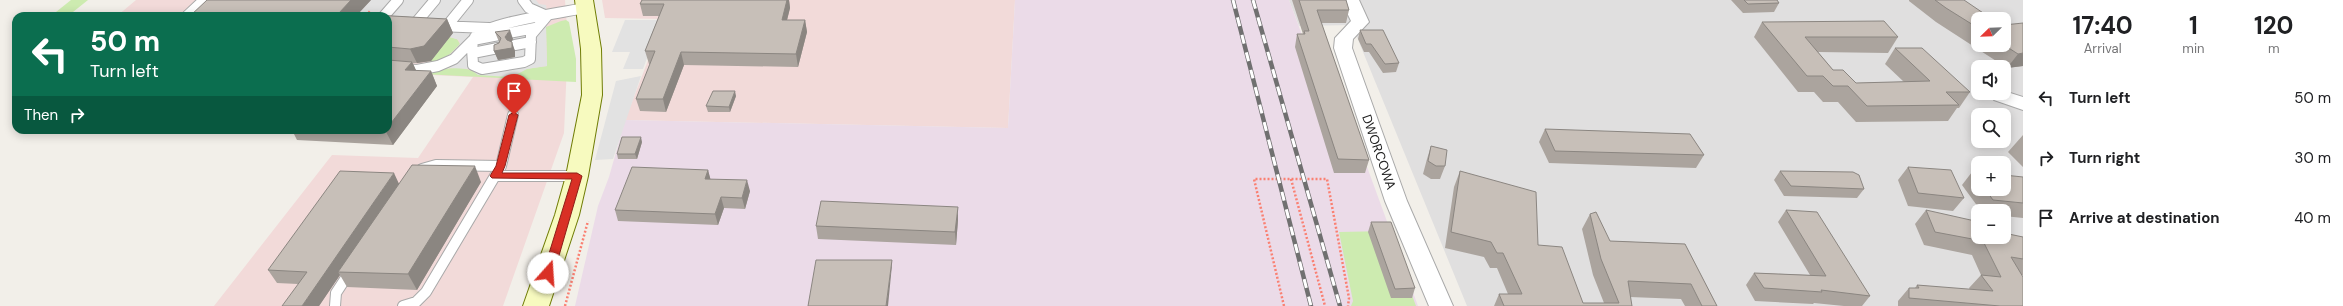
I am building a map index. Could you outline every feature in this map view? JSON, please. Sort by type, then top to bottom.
[{"type":"main road","points":[[536,306],[556,251],[577,176],[592,95],[591,49],[585,4]]},
{"type":"street","name":"DWORCOWA","points":[[1350,0],[1360,22],[1344,38],[1344,48],[1396,201],[1441,306]]},
{"type":"street","points":[[2011,100],[2023,104]]},
{"type":"lane","points":[[191,12],[204,0]]},
{"type":"lane","points":[[388,12],[398,0]]},
{"type":"lane","points":[[414,25],[435,0]]},
{"type":"lane","points":[[447,26],[468,0]]},
{"type":"lane","points":[[524,0],[530,8],[547,16]]},
{"type":"lane","points":[[473,65],[473,46],[477,34],[491,28],[547,16],[585,4]]},
{"type":"lane","points":[[515,41],[532,35],[547,16]]},
{"type":"lane","points":[[401,24],[491,28]]},
{"type":"lane","points":[[392,68],[417,70],[438,66],[454,59],[473,46],[532,35]]},
{"type":"lane","points":[[473,65],[482,69],[515,64],[530,59],[532,35]]},
{"type":"lane","points":[[473,46],[498,45]]},
{"type":"lane","points":[[515,57],[531,54]]},
{"type":"lane","points":[[473,65],[498,60]]},
{"type":"lane","points":[[403,306],[416,302],[426,292],[501,166],[514,115]]},
{"type":"lane","points":[[412,180],[421,169],[436,165],[501,166]]},
{"type":"lane","points":[[495,176],[577,176]]},
{"type":"lane","points":[[335,306],[334,298],[336,292],[358,259]]},
{"type":"path","points":[[1284,306],[1254,179],[1327,179],[1349,298],[1348,306]]},
{"type":"path","points":[[1291,179],[1325,306]]},
{"type":"path","points":[[565,306],[588,218]]},
{"type":"shaded area","points":[[136,0],[565,0],[568,41],[564,133],[503,306],[214,306],[332,155],[418,158],[473,77],[392,73],[392,12],[122,12]]},
{"type":"shaded area","points":[[371,0],[536,0],[539,4],[546,5],[548,23],[546,27],[547,66],[527,69],[512,77],[478,75],[470,69],[450,68],[431,72],[436,62],[452,53],[460,44],[459,40],[392,17],[392,12],[360,12]]},
{"type":"shaded area","points":[[602,0],[1015,0],[1008,128],[625,120],[664,19],[605,18]]},
{"type":"shaded area","points":[[1015,0],[1289,0],[1305,43],[1322,44],[1418,306],[575,306],[598,206],[609,177],[625,120],[1008,128]]},
{"type":"shaded area","points":[[1289,0],[2023,0],[2023,306],[1467,306],[1352,25],[1299,26]]},
{"type":"shaded area","points":[[625,20],[661,20],[643,69],[623,69],[630,52],[612,52]]},
{"type":"shaded area","points":[[641,76],[613,159],[595,160],[616,81]]},
{"type":"green space","points":[[71,0],[88,0],[73,12],[56,12]]},
{"type":"green space","points":[[566,20],[569,22],[576,59],[576,82],[422,74],[444,69],[459,68],[473,71],[479,75],[547,66],[546,27]]},
{"type":"green space","points":[[449,37],[457,39],[460,44],[446,58],[428,64]]},
{"type":"green space","points":[[1388,231],[1416,306],[1351,306],[1353,301],[1339,232]]},
{"type":"building","points":[[207,0],[351,0],[340,12],[194,12]]},
{"type":"building","points":[[642,0],[787,0],[782,20],[805,20],[796,54],[681,52],[663,99],[636,99],[655,51],[645,51],[664,4],[640,4]]},
{"type":"building","points":[[1299,0],[1346,0],[1349,10],[1317,10],[1369,160],[1338,159],[1297,34],[1305,34],[1304,31],[1309,31]]},
{"type":"building","points":[[1744,0],[1777,0],[1779,3],[1748,4]]},
{"type":"building","points":[[1935,0],[1964,0],[1982,12],[1971,12],[1971,24]]},
{"type":"building","points":[[392,16],[447,19],[424,46],[410,49],[392,47]]},
{"type":"building","points":[[1884,21],[1898,37],[1805,37],[1833,70],[1843,70],[1856,83],[1930,81],[1895,48],[1922,48],[1970,92],[1946,92],[1959,105],[1867,106],[1848,86],[1833,86],[1823,76],[1807,76],[1762,22]]},
{"type":"building","points":[[2023,23],[2023,53],[2018,54],[2011,50],[2011,24]]},
{"type":"building","points":[[510,30],[505,37],[507,40],[512,42],[512,48],[494,51],[494,45],[499,43],[501,38],[495,32]]},
{"type":"building","points":[[1360,30],[1383,30],[1399,63],[1385,64],[1371,44],[1366,44]]},
{"type":"building","points":[[392,60],[412,62],[405,70],[431,71],[392,122]]},
{"type":"building","points":[[713,91],[735,91],[729,107],[706,106]]},
{"type":"building","points":[[1545,129],[1690,134],[1704,155],[1555,151]]},
{"type":"building","points":[[622,137],[641,137],[635,154],[617,154]]},
{"type":"building","points":[[1431,146],[1447,150],[1445,166],[1436,166],[1428,161]]},
{"type":"building","points":[[412,165],[475,166],[408,274],[338,272]]},
{"type":"building","points":[[632,167],[708,170],[705,179],[747,180],[742,198],[721,197],[715,214],[615,210]]},
{"type":"building","points":[[1908,167],[1951,170],[1964,198],[1918,193]]},
{"type":"building","points":[[340,171],[394,173],[302,306],[282,306],[307,272],[268,270]]},
{"type":"building","points":[[1460,171],[1536,192],[1538,245],[1562,247],[1583,303],[1619,303],[1601,259],[1590,214],[1596,212],[1610,241],[1685,244],[1717,306],[1702,306],[1691,284],[1628,281],[1632,306],[1504,306],[1499,294],[1522,294],[1503,253],[1497,253],[1491,242],[1451,232]]},
{"type":"building","points":[[1780,171],[1853,172],[1859,175],[1864,189],[1791,186]]},
{"type":"building","points":[[2011,176],[2023,177],[2023,203],[1993,200],[1990,196],[2011,196]]},
{"type":"building","points":[[821,201],[958,207],[955,232],[816,226]]},
{"type":"building","points":[[1786,210],[1817,212],[1870,296],[1821,290],[1822,292],[1764,288],[1754,273],[1826,276]]},
{"type":"building","points":[[1926,210],[1971,220],[1971,239],[1935,232]]},
{"type":"building","points":[[1371,222],[1391,222],[1415,288],[1395,289]]},
{"type":"building","points":[[2011,234],[2023,237],[2023,259],[2011,257],[2023,277],[2023,306],[2000,306],[1909,298],[1909,288],[1919,288],[1917,285],[1993,291],[1981,275],[2001,277],[1984,244],[2011,244]]},
{"type":"building","points":[[816,260],[892,260],[886,306],[808,306]]},
{"type":"railway","points":[[1233,0],[1311,306]]},
{"type":"railway","points":[[1253,0],[1340,306]]},
{"type":"route","points":[[514,115],[501,166],[495,176],[577,176],[567,215],[548,273]]}]
